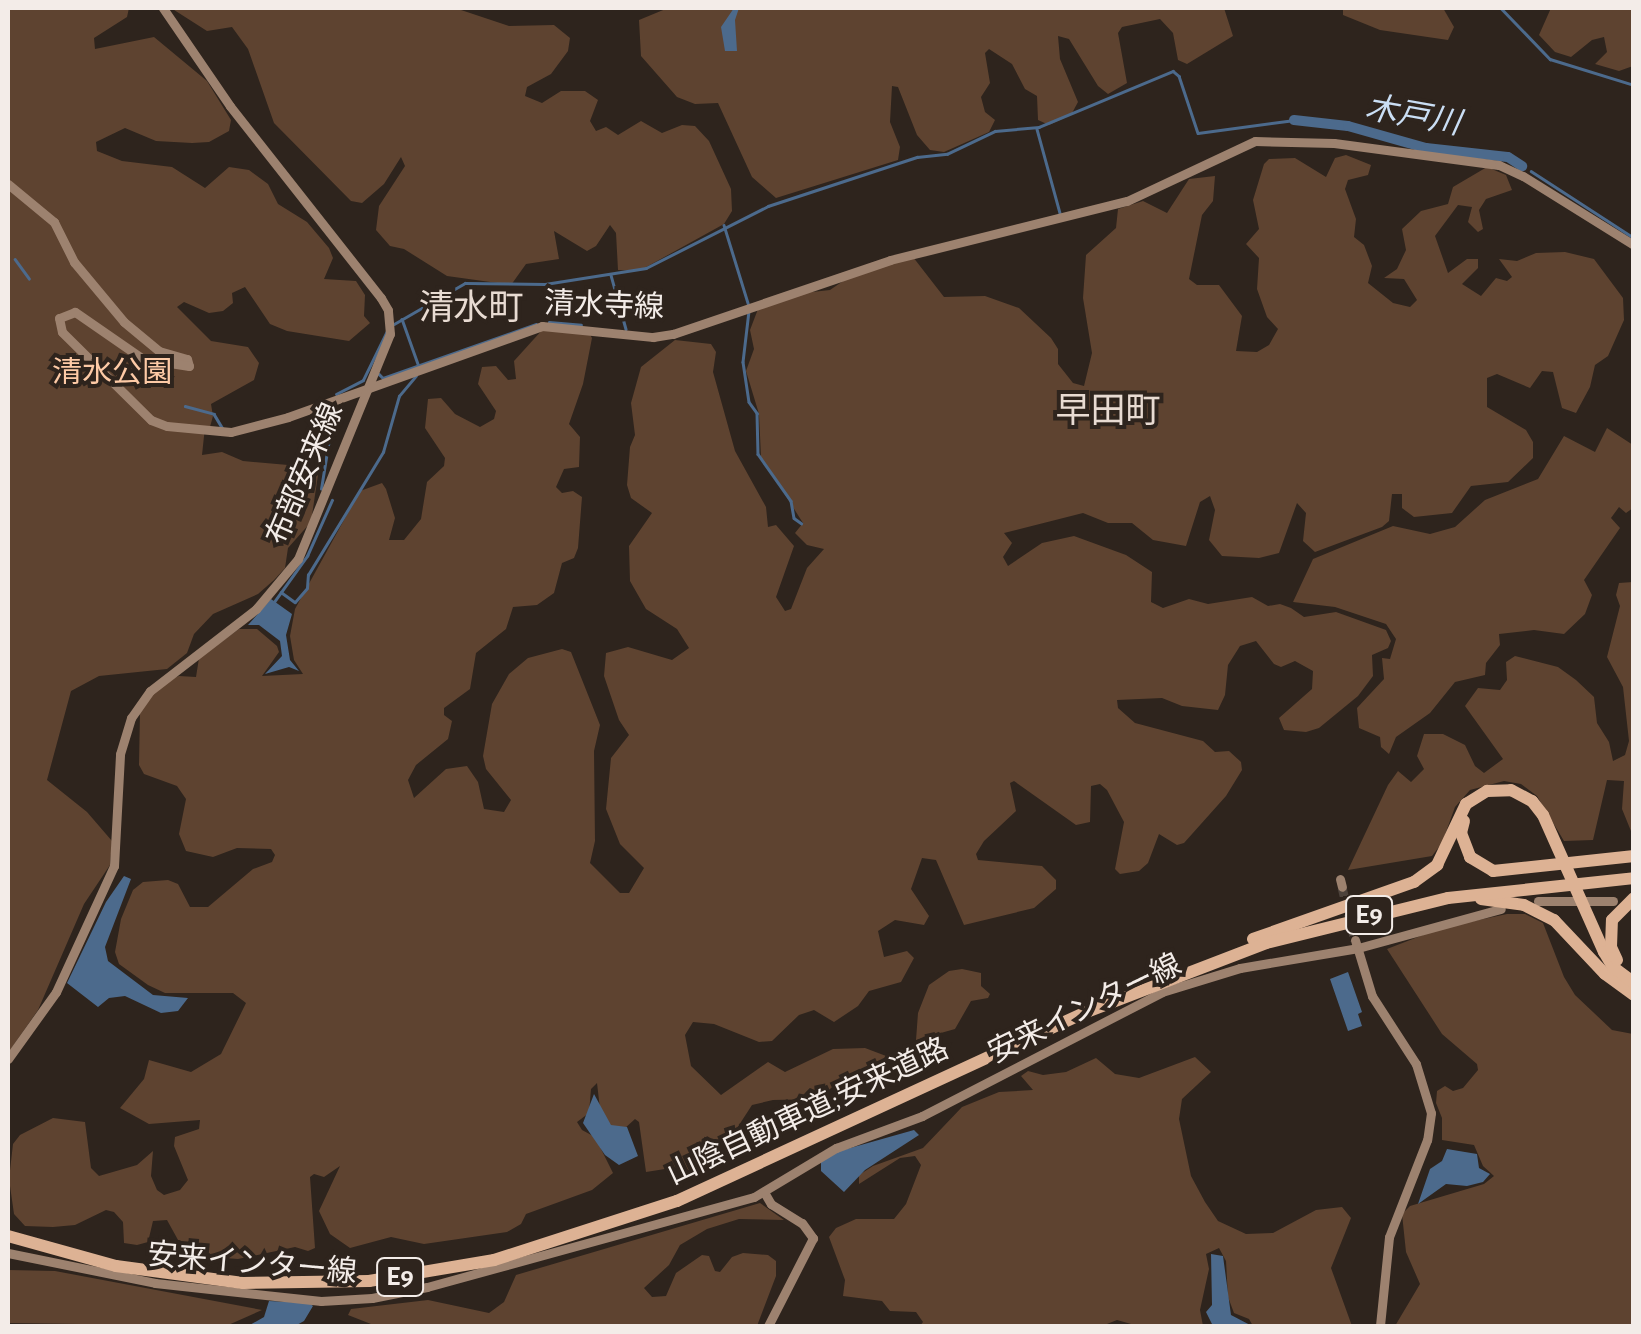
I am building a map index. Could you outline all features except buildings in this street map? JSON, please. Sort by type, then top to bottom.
[{"type":"highway","points":[[1132,991],[1264,934],[1414,882],[1437,865],[1466,804],[1487,791],[1511,790],[1532,801],[1556,845],[1609,970],[1634,986]]},
{"type":"highway","points":[[1556,845],[1538,816],[1514,796],[1486,796],[1464,817],[1461,833],[1470,857],[1493,871],[1634,856]]},
{"type":"highway","name":"山陰自動車道;安来道路","points":[[8,1236],[116,1266],[201,1280],[287,1284],[370,1281],[480,1264],[577,1237],[777,1157],[1132,991],[1266,943],[1448,898],[1634,877]]},
{"type":"highway","points":[[1448,898],[1496,899],[1538,911],[1554,920],[1605,974],[1634,986]]},
{"type":"highway","points":[[1634,898],[1620,908],[1610,934],[1619,965],[1634,986]]},
{"type":"main road","name":"布部安来線","points":[[8,1059],[56,992],[114,866],[120,754],[136,708],[158,684],[246,618],[298,559],[390,334],[388,310],[337,238],[230,106],[163,8]]},
{"type":"main road","name":"清水寺線","points":[[8,184],[54,222],[74,262],[124,322],[159,350],[190,363],[177,368],[143,359],[74,312],[59,318],[62,332],[151,420],[167,426],[244,431],[542,326],[653,337],[673,334],[890,260],[1126,201],[1255,142],[1334,143],[1499,165],[1539,185],[1634,246]]},
{"type":"main road","points":[[1538,901],[1613,900]]},
{"type":"main road","name":"安来インター線","points":[[8,1253],[190,1288],[321,1301],[359,1299],[530,1262],[730,1206],[764,1192],[836,1148],[936,1109],[1162,992],[1260,963],[1500,908]]},
{"type":"main road","points":[[1356,944],[1378,1010],[1424,1080],[1431,1113],[1427,1140],[1390,1237],[1380,1326]]},
{"type":"main road","points":[[764,1192],[771,1204],[802,1223],[812,1238],[768,1326]]},
{"type":"green space","name":"清水公園","points":[[8,8],[129,8],[127,17],[94,38],[95,49],[154,37],[207,81],[231,120],[229,131],[209,142],[192,143],[156,141],[125,128],[96,142],[97,151],[122,161],[172,167],[205,188],[229,167],[249,170],[268,184],[278,204],[307,222],[329,248],[333,258],[324,279],[356,281],[365,295],[364,316],[370,323],[349,341],[287,331],[270,324],[245,287],[232,293],[233,303],[223,311],[209,313],[184,302],[177,307],[211,341],[248,347],[259,363],[254,380],[211,404],[213,416],[210,427],[205,427],[202,455],[222,452],[243,461],[311,467],[318,475],[311,522],[288,548],[285,568],[274,580],[258,594],[213,614],[194,634],[187,653],[167,669],[99,676],[71,691],[47,780],[87,812],[112,841],[110,865],[84,904],[38,1010],[8,1053]]},
{"type":"green space","points":[[171,8],[455,8],[509,26],[554,25],[570,38],[568,51],[551,74],[527,87],[525,96],[542,103],[561,91],[585,91],[598,100],[590,121],[596,131],[606,127],[618,135],[641,121],[662,133],[682,125],[695,126],[709,141],[731,189],[732,211],[724,224],[639,271],[618,270],[616,233],[610,225],[596,246],[587,251],[554,231],[559,259],[526,264],[511,285],[447,276],[404,249],[390,246],[376,230],[379,206],[405,166],[401,157],[384,184],[362,203],[351,201],[274,123],[248,49],[232,27],[207,31]]},
{"type":"green space","points":[[668,8],[1224,8],[1233,36],[1187,64],[1178,60],[1173,33],[1160,19],[1122,27],[1118,33],[1127,83],[1108,94],[1098,86],[1069,39],[1058,36],[1060,59],[1078,102],[1071,115],[1049,125],[1038,120],[1037,96],[1025,89],[1012,64],[989,49],[985,53],[990,83],[981,97],[985,112],[995,120],[989,132],[944,152],[930,150],[917,135],[898,87],[892,86],[890,122],[900,147],[898,160],[776,198],[752,177],[718,103],[695,104],[677,97],[641,56],[639,20]]},
{"type":"green space","points":[[1343,8],[1443,8],[1454,27],[1448,40],[1380,30],[1343,15]]},
{"type":"green space","points":[[1551,8],[1633,8],[1633,66],[1619,71],[1595,64],[1607,52],[1604,37],[1592,40],[1571,57],[1555,52],[1539,35]]},
{"type":"green space","points":[[1346,155],[1371,165],[1368,175],[1348,180],[1345,189],[1356,219],[1354,237],[1364,245],[1372,266],[1368,283],[1393,303],[1410,307],[1417,300],[1404,279],[1384,278],[1397,269],[1406,250],[1402,229],[1421,211],[1448,204],[1453,187],[1487,167],[1506,175],[1512,190],[1486,199],[1479,210],[1483,229],[1478,232],[1468,222],[1472,207],[1458,205],[1435,236],[1448,273],[1467,259],[1478,259],[1478,268],[1462,284],[1481,296],[1496,278],[1507,281],[1512,277],[1499,259],[1517,261],[1536,253],[1565,252],[1594,259],[1623,298],[1624,320],[1608,356],[1595,365],[1590,387],[1576,413],[1562,408],[1553,372],[1542,371],[1530,388],[1497,374],[1487,378],[1487,407],[1526,430],[1533,442],[1533,458],[1508,482],[1471,486],[1452,513],[1414,517],[1402,508],[1402,494],[1392,494],[1389,521],[1382,527],[1315,552],[1303,541],[1306,513],[1297,503],[1279,553],[1259,558],[1222,556],[1209,540],[1215,510],[1210,496],[1200,502],[1186,546],[1153,540],[1132,523],[1108,523],[1083,513],[1004,533],[1012,543],[1003,557],[1008,566],[1042,543],[1074,536],[1126,555],[1152,572],[1151,602],[1163,608],[1189,599],[1208,604],[1252,597],[1268,606],[1280,604],[1291,608],[1304,617],[1336,612],[1386,630],[1391,641],[1388,648],[1372,655],[1373,676],[1358,696],[1319,728],[1306,732],[1284,730],[1279,718],[1312,689],[1313,671],[1295,661],[1281,667],[1274,664],[1256,641],[1240,646],[1228,665],[1225,695],[1218,710],[1182,706],[1162,698],[1117,700],[1118,708],[1135,723],[1203,741],[1215,752],[1229,751],[1241,762],[1242,770],[1226,796],[1184,843],[1177,845],[1159,834],[1148,863],[1139,871],[1120,874],[1115,869],[1124,822],[1100,784],[1091,786],[1090,822],[1076,825],[1014,781],[1010,783],[1016,811],[984,841],[976,854],[978,860],[1042,866],[1056,880],[1056,889],[1034,908],[964,925],[936,860],[922,858],[911,889],[929,916],[924,925],[895,920],[878,931],[884,957],[907,951],[914,958],[901,982],[869,991],[858,1006],[834,1022],[814,1010],[799,1015],[772,1041],[759,1042],[714,1024],[693,1022],[685,1035],[691,1066],[721,1095],[768,1062],[785,1072],[833,1049],[865,1048],[894,1059],[880,1071],[841,1079],[819,1099],[773,1100],[752,1105],[730,1139],[709,1155],[694,1176],[684,1166],[646,1172],[639,1122],[635,1119],[624,1129],[610,1126],[600,1109],[597,1083],[591,1089],[589,1113],[577,1122],[595,1137],[613,1173],[592,1190],[526,1214],[521,1224],[507,1232],[424,1244],[391,1237],[350,1248],[330,1234],[319,1211],[340,1166],[324,1177],[310,1177],[315,1248],[308,1251],[295,1247],[238,1259],[211,1257],[183,1249],[167,1220],[153,1221],[148,1242],[137,1245],[124,1243],[123,1222],[114,1212],[106,1210],[75,1225],[53,1227],[25,1226],[14,1214],[9,1179],[13,1144],[20,1135],[53,1118],[85,1122],[91,1168],[99,1176],[137,1165],[153,1151],[151,1176],[157,1190],[164,1195],[180,1190],[188,1180],[174,1146],[175,1137],[199,1129],[200,1120],[149,1124],[120,1108],[144,1079],[149,1060],[191,1072],[221,1054],[246,1003],[233,993],[165,993],[148,985],[119,964],[115,952],[121,919],[133,890],[143,882],[168,880],[178,884],[190,907],[208,907],[253,869],[272,862],[275,855],[271,849],[237,848],[213,857],[186,851],[179,834],[186,799],[177,786],[144,774],[139,765],[140,712],[161,683],[179,676],[196,677],[199,658],[239,629],[257,629],[277,646],[279,652],[262,676],[303,674],[294,660],[290,636],[295,609],[360,491],[382,483],[386,489],[395,518],[389,540],[404,540],[421,519],[427,482],[444,466],[445,458],[425,428],[428,399],[441,398],[455,414],[480,427],[494,419],[496,411],[478,384],[482,367],[496,366],[508,380],[516,379],[514,361],[543,329],[589,333],[592,338],[583,384],[569,424],[580,437],[579,467],[564,469],[556,487],[562,493],[573,491],[582,497],[574,558],[562,563],[554,593],[537,605],[513,607],[506,629],[476,653],[470,689],[444,708],[444,715],[452,721],[448,739],[416,765],[408,780],[414,798],[446,769],[467,766],[478,782],[484,809],[504,812],[511,800],[486,769],[483,756],[492,704],[509,674],[528,658],[562,649],[571,652],[600,725],[594,751],[595,841],[590,863],[620,893],[629,893],[644,868],[620,844],[606,809],[611,758],[629,735],[619,720],[604,676],[606,653],[628,647],[672,660],[689,648],[677,629],[646,609],[630,581],[629,546],[652,513],[631,498],[627,485],[630,447],[635,435],[631,403],[641,367],[675,340],[711,344],[716,352],[713,372],[735,451],[766,507],[768,527],[776,525],[794,546],[776,597],[785,611],[791,609],[807,568],[824,549],[807,545],[795,533],[803,523],[761,457],[759,414],[746,371],[754,349],[750,330],[758,309],[803,293],[830,290],[846,279],[913,257],[944,297],[985,296],[1019,308],[1051,338],[1058,349],[1058,364],[1073,383],[1084,386],[1092,353],[1083,298],[1086,255],[1116,228],[1118,209],[1143,201],[1167,213],[1189,179],[1215,176],[1213,201],[1202,215],[1189,279],[1197,285],[1219,285],[1242,316],[1236,351],[1257,352],[1269,345],[1278,329],[1267,317],[1257,289],[1259,258],[1246,244],[1259,229],[1253,200],[1264,164],[1269,159],[1295,158],[1326,177],[1335,158]]},
{"type":"green space","points":[[1607,428],[1633,445],[1633,508],[1626,513],[1619,507],[1611,518],[1620,528],[1584,580],[1592,595],[1585,614],[1564,634],[1534,630],[1499,634],[1500,645],[1486,663],[1485,675],[1455,682],[1430,713],[1396,737],[1389,754],[1381,747],[1380,737],[1359,728],[1357,708],[1384,679],[1382,658],[1390,659],[1396,639],[1386,624],[1335,607],[1293,602],[1313,559],[1393,526],[1430,534],[1455,527],[1485,500],[1538,479],[1564,436],[1595,452]]},
{"type":"green space","points":[[1633,582],[1633,836],[1622,809],[1624,781],[1607,780],[1593,840],[1564,841],[1537,796],[1521,784],[1504,781],[1470,790],[1455,807],[1442,843],[1432,856],[1348,870],[1398,771],[1411,782],[1424,769],[1417,756],[1424,734],[1443,734],[1465,745],[1475,766],[1484,773],[1503,759],[1465,706],[1478,688],[1500,690],[1507,680],[1506,662],[1515,656],[1558,667],[1576,680],[1594,697],[1597,723],[1609,742],[1613,761],[1625,755],[1629,741],[1623,687],[1607,657],[1620,606],[1616,595],[1619,583]]},
{"type":"green space","points":[[1525,914],[1543,923],[1575,995],[1612,1030],[1633,1034],[1633,1326],[1395,1326],[1420,1284],[1406,1252],[1402,1214],[1410,1206],[1484,1184],[1494,1176],[1483,1166],[1474,1145],[1442,1140],[1442,1118],[1436,1103],[1437,1091],[1445,1086],[1453,1091],[1463,1088],[1478,1070],[1477,1064],[1442,1034],[1387,949],[1441,928]]},
{"type":"green space","points":[[949,971],[981,973],[981,986],[990,994],[988,998],[971,1001],[955,1029],[916,1040],[918,1013],[929,985]]},
{"type":"green space","points":[[1195,1057],[1211,1072],[1182,1099],[1179,1119],[1191,1176],[1205,1202],[1218,1221],[1246,1234],[1273,1233],[1316,1210],[1342,1207],[1351,1218],[1331,1268],[1352,1326],[1253,1326],[1249,1319],[1234,1313],[1228,1297],[1226,1261],[1219,1248],[1206,1254],[1209,1269],[1200,1310],[1203,1326],[1138,1326],[1117,1320],[1102,1326],[920,1326],[923,1322],[916,1312],[890,1311],[882,1301],[843,1296],[845,1280],[829,1237],[836,1228],[856,1219],[894,1219],[906,1204],[921,1165],[915,1156],[900,1158],[859,1184],[859,1175],[923,1148],[962,1107],[999,1092],[1033,1090],[1021,1076],[1028,1071],[1043,1075],[1066,1072],[1096,1058],[1115,1074],[1139,1078]]},
{"type":"green space","points":[[760,1203],[784,1220],[739,1219],[707,1229],[680,1245],[669,1265],[644,1288],[652,1297],[666,1296],[676,1273],[702,1255],[709,1256],[715,1271],[720,1272],[732,1257],[743,1253],[768,1255],[776,1261],[776,1276],[757,1326],[376,1326],[348,1315],[351,1309],[428,1300],[489,1313],[504,1302],[516,1275]]},
{"type":"green space","points":[[8,1270],[55,1271],[262,1310],[226,1326],[8,1323]]},
{"type":"water","points":[[734,8],[739,8],[735,20],[737,51],[725,51],[721,27]]},
{"type":"water","points":[[271,599],[292,614],[286,635],[290,660],[299,671],[289,667],[265,674],[282,656],[280,641],[259,625],[248,625]]},
{"type":"water","points":[[124,876],[131,879],[105,947],[108,961],[153,995],[188,998],[178,1011],[161,1013],[125,996],[109,998],[98,1007],[67,983],[106,902]]},
{"type":"water","points":[[1348,972],[1362,1012],[1358,1014],[1362,1026],[1348,1031],[1330,979]]},
{"type":"water","points":[[594,1094],[611,1125],[627,1127],[638,1156],[619,1165],[605,1155],[583,1123]]},
{"type":"water","points":[[914,1130],[919,1135],[865,1170],[844,1192],[821,1171],[821,1160],[836,1152]]},
{"type":"water","points":[[1447,1149],[1477,1154],[1479,1168],[1490,1174],[1483,1182],[1467,1186],[1446,1184],[1418,1204],[1430,1169],[1442,1161]]},
{"type":"water","points":[[1211,1254],[1223,1256],[1231,1315],[1252,1326],[1213,1326],[1206,1312],[1212,1305]]},
{"type":"water","points":[[269,1301],[313,1306],[304,1321],[295,1326],[248,1326],[264,1317]]},
{"type":"waterway","points":[[1501,8],[1550,59],[1634,85]]},
{"type":"waterway","points":[[394,324],[465,283],[545,284],[646,268],[768,206],[917,157],[947,154],[995,131],[1039,127],[1173,71],[1179,76],[1198,133],[1294,120]]},
{"type":"waterway","name":"木戸川","points":[[1294,120],[1348,126],[1426,148],[1508,157],[1522,166]]},
{"type":"waterway","points":[[1037,129],[1060,213]]},
{"type":"waterway","name":"木戸川","points":[[1531,171],[1634,238]]},
{"type":"waterway","points":[[724,225],[748,303]]},
{"type":"waterway","points":[[15,259],[29,278]]},
{"type":"waterway","points":[[611,275],[626,329]]},
{"type":"waterway","points":[[749,311],[743,362],[749,402],[757,413],[758,454],[791,501],[794,518],[801,523]]},
{"type":"waterway","points":[[402,319],[418,364]]},
{"type":"waterway","points":[[549,322],[581,325]]},
{"type":"waterway","points":[[379,374],[383,378],[536,324]]},
{"type":"waterway","points":[[336,394],[363,380],[388,329]]},
{"type":"waterway","points":[[281,592],[295,602],[307,588],[308,575],[383,452],[399,396],[416,376]]},
{"type":"waterway","points":[[321,489],[335,402]]},
{"type":"waterway","points":[[185,406],[214,414],[223,429]]},
{"type":"waterway","points":[[274,602],[307,556],[332,500]]},
{"type":"tunnel","points":[[1342,887],[1355,940]]},
{"type":"district","name":"清水町","points":[[471,309]]},
{"type":"district","name":"早田町","points":[[1108,412]]}]
